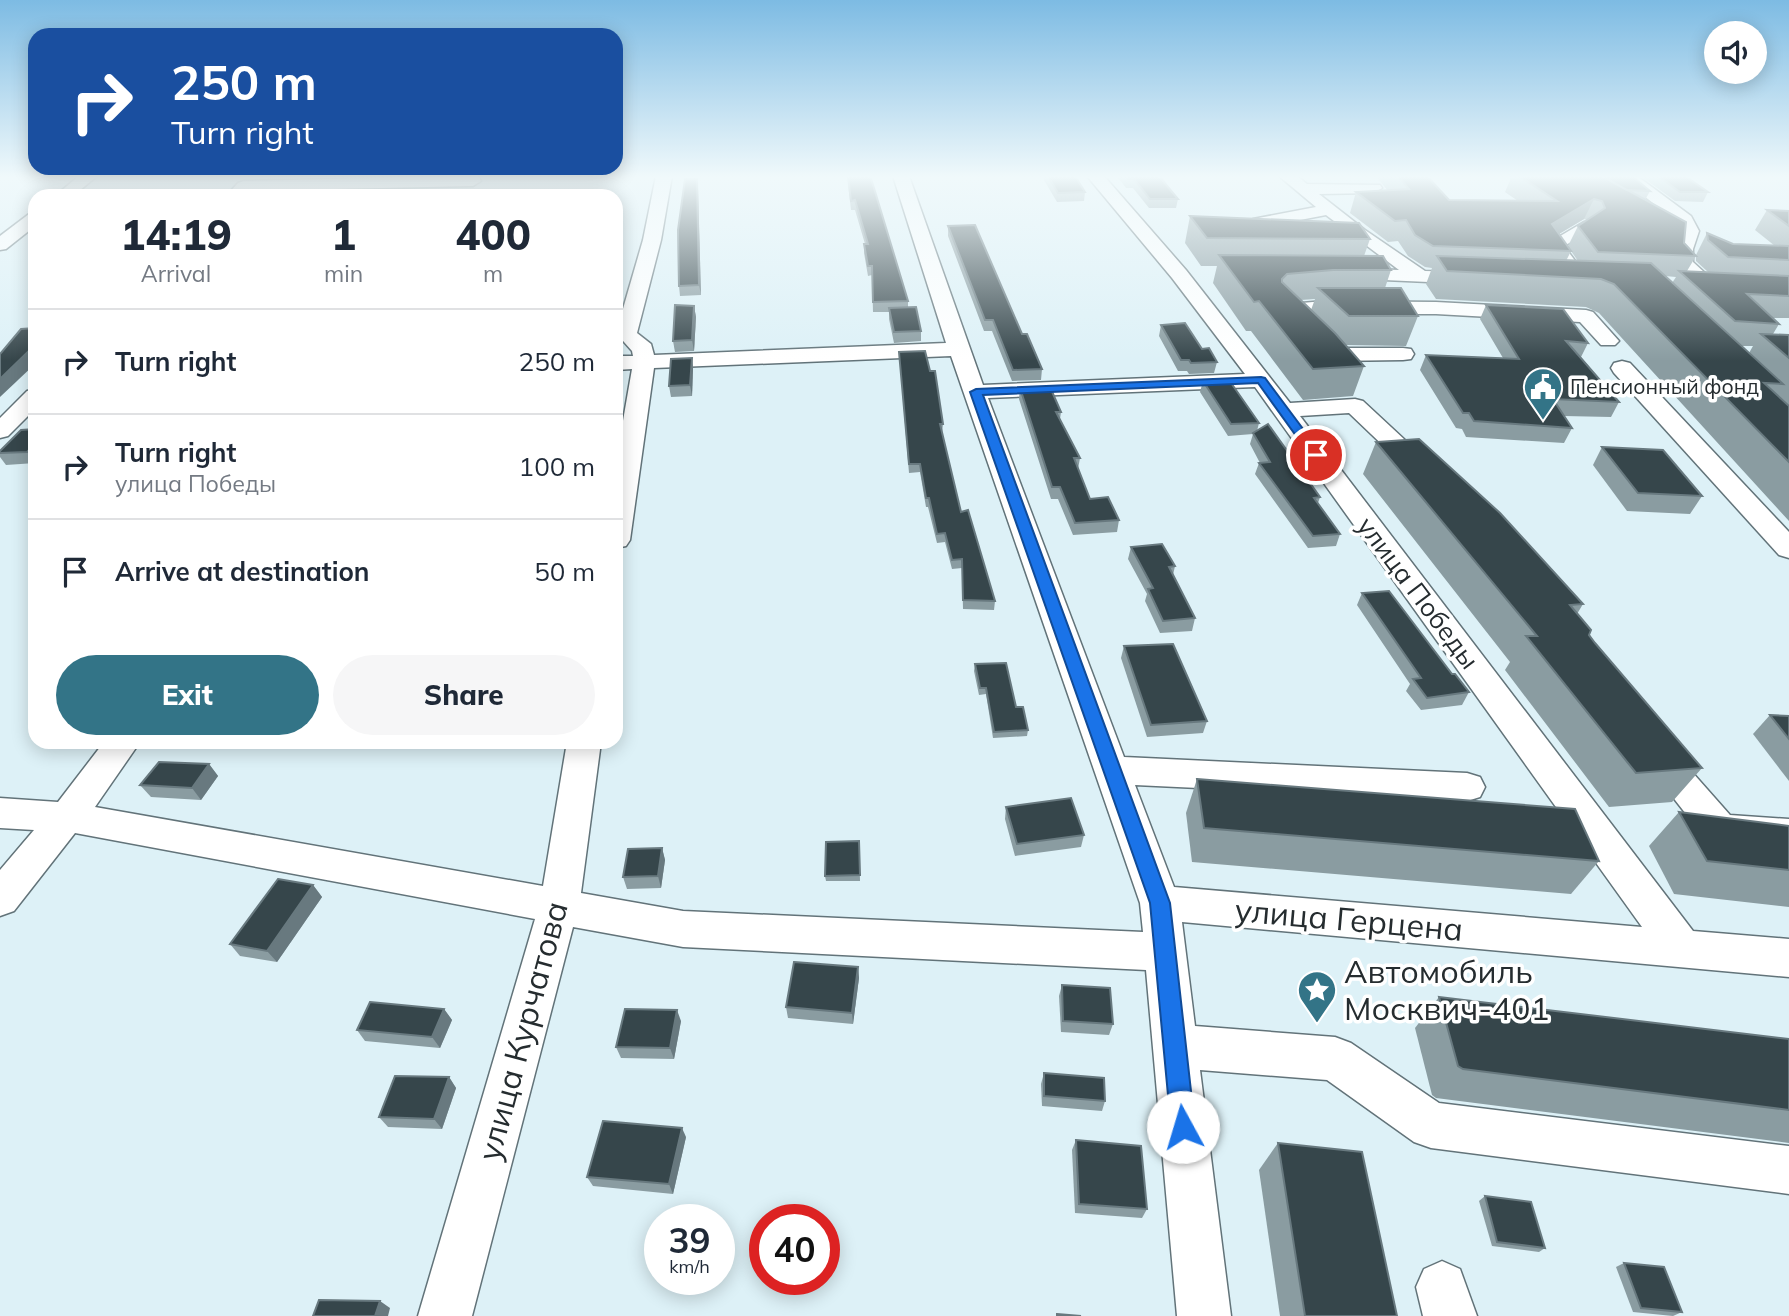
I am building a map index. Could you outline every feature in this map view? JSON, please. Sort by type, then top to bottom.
[{"type":"street","points":[[623,496],[644,363],[643,349],[626,334],[652,237]]},
{"type":"street","points":[[922,237],[959,349],[1160,903],[1204,1316]]},
{"type":"street","name":"улица Победы","points":[[1156,237],[1193,274],[1261,380],[1682,949]]},
{"type":"street","points":[[1254,237],[1272,237]]},
{"type":"street","points":[[1364,237],[1419,275]]},
{"type":"street","points":[[1557,282],[1582,283],[1554,245],[1567,237]]},
{"type":"street","points":[[1683,286],[1716,287],[1684,264],[1684,248],[1688,237]]},
{"type":"street","points":[[1328,273],[1487,279],[1505,310]]},
{"type":"street","points":[[1403,354],[1332,355],[1286,309],[1345,306],[1505,310],[1586,316],[1608,341]]},
{"type":"street","points":[[623,363],[959,349]]},
{"type":"street","points":[[1622,368],[1787,544]]},
{"type":"street","points":[[976,392],[1261,380]]},
{"type":"street","points":[[0,431],[28,403]]},
{"type":"street","points":[[1283,410],[1355,406],[1436,483]]},
{"type":"street","points":[[1635,729],[1720,830],[1789,834]]},
{"type":"street","points":[[0,899],[118,749]]},
{"type":"street","name":"улица Курчатова","points":[[445,1316],[559,905],[583,749]]},
{"type":"street","points":[[1112,770],[1467,787]]},
{"type":"street","points":[[0,813],[67,817],[682,929],[1164,952]]},
{"type":"street","name":"улица Герцена","points":[[1160,903],[1789,958]]},
{"type":"street","points":[[1174,1046],[1335,1059],[1430,1125],[1789,1170]]},
{"type":"building","points":[[678,237],[698,237],[699,285],[679,286]]},
{"type":"building","points":[[866,237],[889,237],[908,301],[873,302],[872,266],[868,266],[864,244],[868,244]]},
{"type":"building","points":[[952,237],[980,237],[1022,334],[1027,334],[1042,369],[1013,370],[993,320],[985,320]]},
{"type":"building","points":[[1369,237],[1370,239],[1207,238]]},
{"type":"building","points":[[1419,237],[1561,237],[1571,251],[1433,246]]},
{"type":"building","points":[[1587,237],[1685,237],[1684,243],[1696,256],[1598,252]]},
{"type":"building","points":[[1708,237],[1717,237],[1733,244],[1789,246],[1789,260],[1728,257]]},
{"type":"building","points":[[1219,255],[1383,256],[1391,270],[1333,270],[1287,274],[1282,279],[1364,366],[1313,369],[1259,301],[1254,302]]},
{"type":"building","points":[[1437,256],[1651,263],[1783,384],[1764,383],[1789,406],[1789,462],[1614,284],[1601,279],[1447,271]]},
{"type":"building","points":[[1679,271],[1789,276],[1789,296],[1747,294],[1779,324],[1735,321]]},
{"type":"building","points":[[1318,288],[1401,288],[1418,316],[1349,316]]},
{"type":"building","points":[[675,305],[694,306],[692,340],[673,341]]},
{"type":"building","points":[[1486,305],[1563,309],[1588,343],[1566,341],[1619,402],[1553,399],[1572,428],[1474,421],[1469,413],[1463,413],[1426,355],[1519,359]]},
{"type":"building","points":[[916,307],[921,331],[894,332],[889,308]]},
{"type":"building","points":[[1185,323],[1202,349],[1209,348],[1217,362],[1191,363],[1189,360],[1181,360],[1161,325]]},
{"type":"building","points":[[28,328],[28,352],[0,379],[0,354],[21,329]]},
{"type":"building","points":[[1761,334],[1789,335],[1789,358]]},
{"type":"building","points":[[925,351],[930,371],[935,371],[943,424],[940,424],[961,512],[968,510],[995,601],[963,600],[962,559],[952,560],[945,533],[937,534],[929,498],[926,498],[920,464],[909,464],[899,352]]},
{"type":"building","points":[[692,358],[690,385],[669,386],[671,359]]},
{"type":"building","points":[[1229,380],[1259,423],[1231,424],[1203,381]]},
{"type":"building","points":[[1050,387],[1061,412],[1056,412],[1080,458],[1074,458],[1090,499],[1108,497],[1119,520],[1075,523],[1060,487],[1052,487],[1020,388]]},
{"type":"building","points":[[1268,424],[1320,497],[1314,498],[1340,534],[1313,536],[1259,463],[1270,462],[1253,433]]},
{"type":"building","points":[[21,430],[28,430],[28,451],[0,453],[0,451]]},
{"type":"building","points":[[1419,439],[1500,513],[1583,604],[1570,605],[1591,630],[1589,635],[1702,768],[1636,773],[1526,636],[1537,636],[1376,442]]},
{"type":"building","points":[[1602,447],[1663,450],[1702,496],[1638,493]]},
{"type":"building","points":[[1162,544],[1175,566],[1169,567],[1195,618],[1163,621],[1148,589],[1153,588],[1131,547]]},
{"type":"building","points":[[1389,591],[1452,674],[1455,674],[1469,692],[1427,698],[1413,679],[1421,678],[1362,593]]},
{"type":"building","points":[[1173,644],[1207,721],[1151,725],[1124,646]]},
{"type":"building","points":[[1006,663],[1016,707],[1023,707],[1028,730],[994,732],[986,688],[980,688],[975,664]]},
{"type":"building","points":[[1770,715],[1789,716],[1789,739]]},
{"type":"building","points":[[159,762],[209,764],[192,788],[140,785]]},
{"type":"building","points":[[1197,779],[1575,809],[1599,861],[1204,828]]},
{"type":"building","points":[[1071,798],[1084,835],[1017,844],[1006,807]]},
{"type":"building","points":[[1679,812],[1789,826],[1789,870],[1707,861]]},
{"type":"building","points":[[859,841],[860,875],[825,876],[826,842]]},
{"type":"building","points":[[662,848],[658,876],[623,877],[628,849]]},
{"type":"building","points":[[278,879],[313,885],[267,951],[230,944]]},
{"type":"building","points":[[794,962],[858,967],[852,1013],[786,1007]]},
{"type":"building","points":[[1062,985],[1110,988],[1113,1024],[1063,1021]]},
{"type":"building","points":[[1439,997],[1789,1039],[1789,1110],[1463,1069],[1458,1066]]},
{"type":"building","points":[[370,1002],[444,1009],[432,1037],[357,1030]]},
{"type":"building","points":[[625,1009],[677,1010],[670,1048],[616,1047]]},
{"type":"building","points":[[1044,1073],[1104,1078],[1105,1101],[1044,1096]]},
{"type":"building","points":[[395,1076],[449,1077],[434,1119],[379,1117]]},
{"type":"building","points":[[603,1121],[682,1128],[669,1184],[587,1177]]},
{"type":"building","points":[[1076,1140],[1141,1146],[1147,1209],[1079,1204]]},
{"type":"building","points":[[1278,1143],[1362,1152],[1397,1316],[1305,1316]]},
{"type":"building","points":[[1485,1196],[1531,1202],[1545,1248],[1497,1242]]},
{"type":"building","points":[[1624,1263],[1664,1267],[1682,1312],[1641,1308]]},
{"type":"building","points":[[319,1300],[380,1301],[375,1316],[313,1316]]},
{"type":"place","name":"Пенсионный фонд","points":[[1543,421]]},
{"type":"place","name":"Автомобиль Москвич-401","points":[[1317,1024]]},
{"type":"route","points":[[1183,1127],[1160,903],[976,392],[1261,380],[1316,455]]}]
